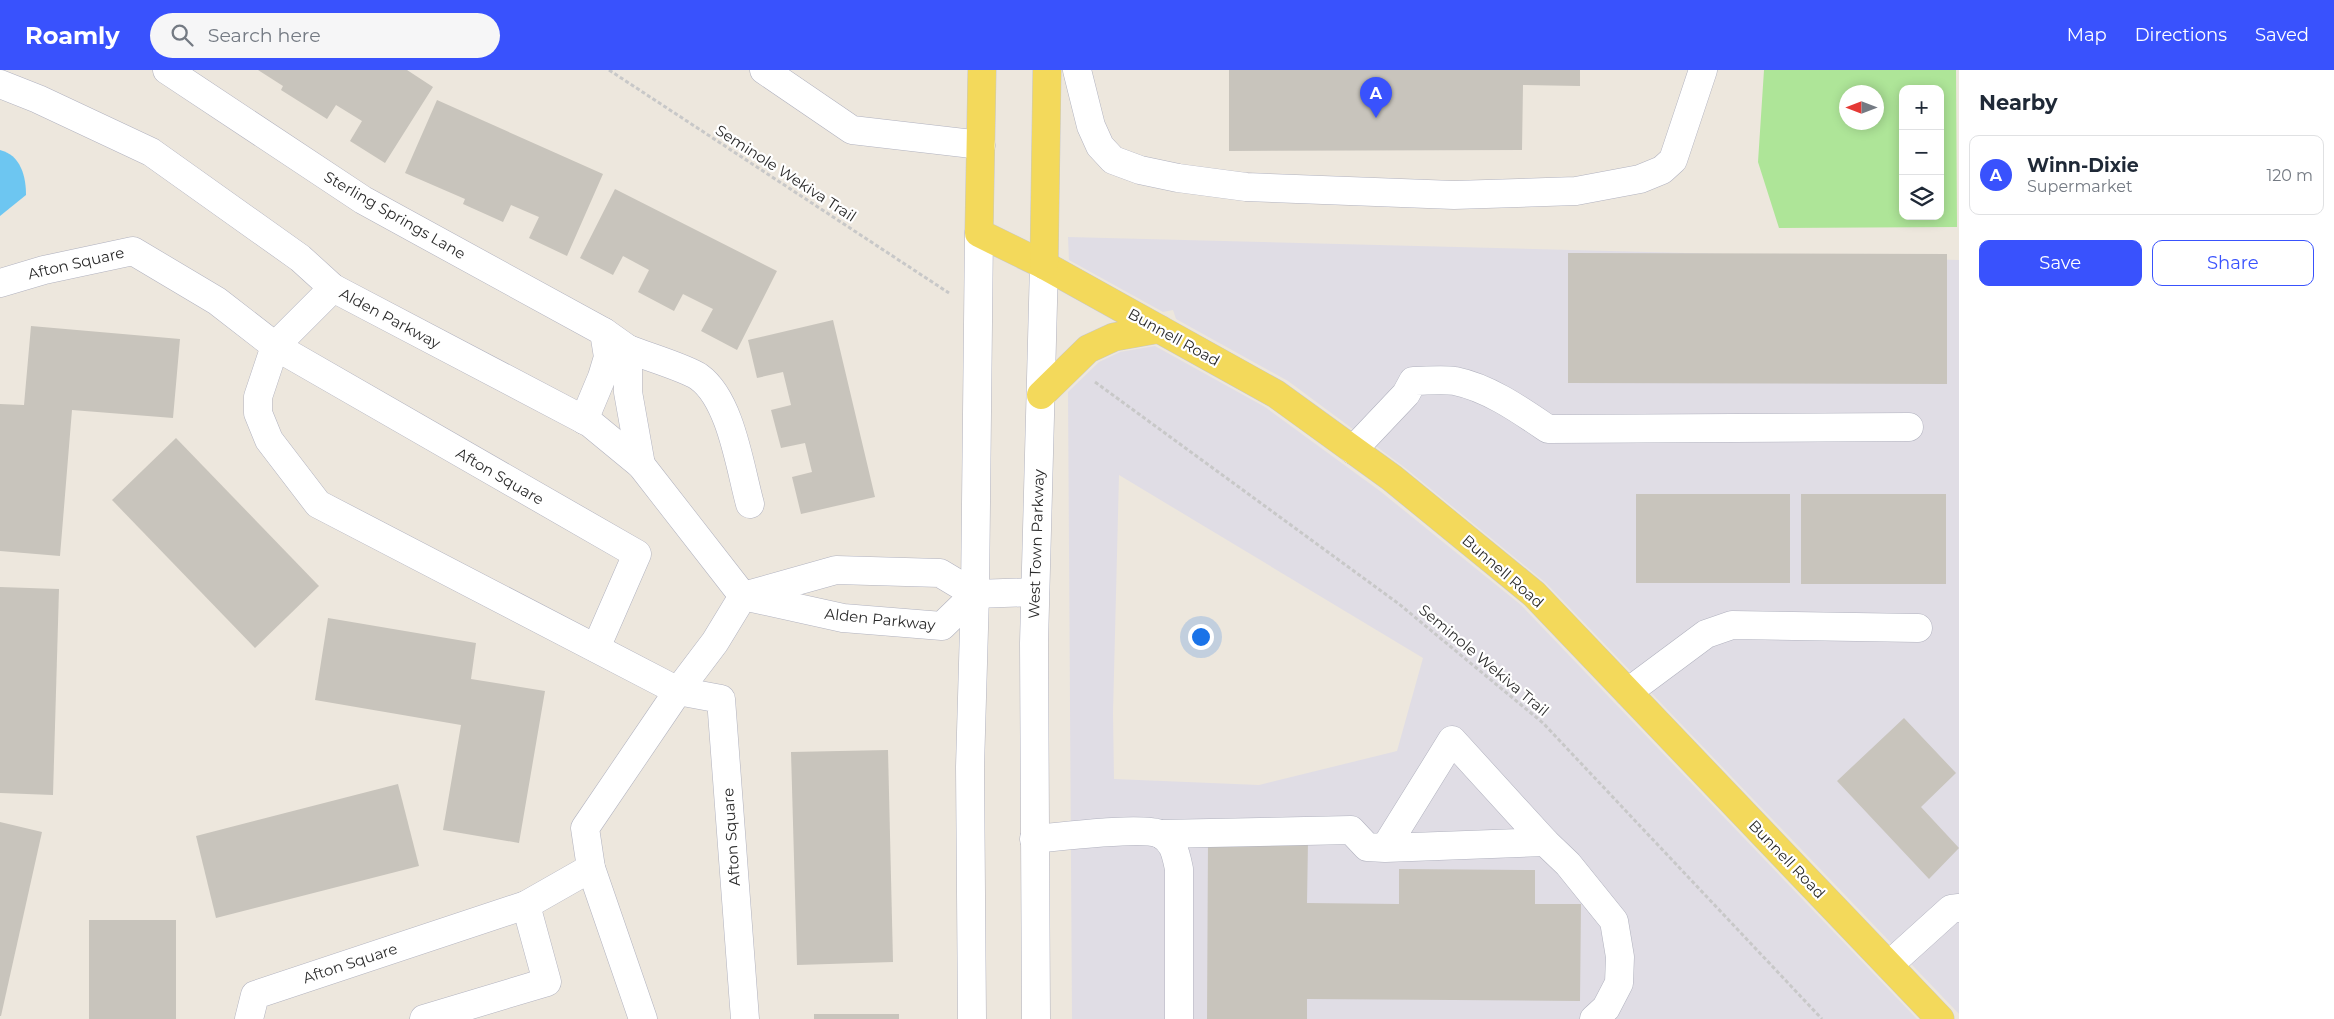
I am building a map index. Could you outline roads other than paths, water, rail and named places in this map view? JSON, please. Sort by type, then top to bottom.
[{"type":"main road","points":[[979,233],[982,70]]},
{"type":"main road","name":"West Town Parkway","points":[[1044,265],[1047,70]]},
{"type":"main road","name":"Bunnell Road","points":[[979,233],[1044,265],[1276,394],[1392,478],[1534,594],[1940,1019]]},
{"type":"main road","points":[[1041,395],[1088,349],[1114,337],[1159,329]]},
{"type":"street","name":"Sterling Springs Lane","points":[[167,70],[363,200],[604,332],[628,349],[699,377],[716,394],[726,416],[750,504]]},
{"type":"street","points":[[764,70],[852,130],[981,145]]},
{"type":"street","points":[[1077,70],[1091,126],[1100,146],[1113,160],[1140,170],[1178,178],[1246,187],[1454,194],[1576,191],[1640,179],[1662,170],[1673,160],[1703,70]]},
{"type":"street","name":"Alden Parkway","points":[[0,84],[38,99],[151,152],[300,258],[333,288],[584,420],[641,464],[744,596],[843,618],[942,626],[975,594]]},
{"type":"street","points":[[972,1019],[970,768],[975,594],[979,233]]},
{"type":"street","name":"Afton Square","points":[[0,283],[44,270],[133,251],[217,301],[275,346],[637,554],[596,648]]},
{"type":"street","name":"West Town Parkway","points":[[1036,1019],[1034,839],[1035,592],[1044,265]]},
{"type":"street","points":[[275,346],[333,288]]},
{"type":"street","points":[[584,420],[602,377],[608,357],[604,332]]},
{"type":"street","name":"Afton Square","points":[[275,346],[258,397],[258,413],[269,440],[318,504],[678,691],[721,699],[745,1019]]},
{"type":"street","points":[[628,349],[628,392],[641,464]]},
{"type":"street","points":[[1353,450],[1406,394],[1413,381],[1454,381],[1471,386],[1513,406],[1548,429],[1909,427]]},
{"type":"street","points":[[643,1019],[592,868],[585,828],[678,691],[715,642],[744,596],[836,570],[940,572],[975,594],[1035,592]]},
{"type":"street","points":[[1628,692],[1706,634],[1732,625],[1918,628]]},
{"type":"street","points":[[1385,848],[1452,740],[1544,842],[1568,864],[1614,921],[1620,957],[1619,982],[1606,1008],[1594,1019]]},
{"type":"street","points":[[1034,839],[1140,831],[1160,834],[1351,830],[1367,847],[1385,848],[1544,842]]},
{"type":"street","points":[[1160,834],[1175,848],[1179,869],[1180,1019]]},
{"type":"street","name":"Afton Square","points":[[249,1019],[255,995],[526,905],[592,868]]},
{"type":"street","points":[[424,1019],[547,982],[526,905]]},
{"type":"street","points":[[1888,965],[1956,905]]},
{"type":"water","points":[[0,150],[13,157],[21,168],[25,181],[26,195],[0,216]]},
{"type":"place","name":"Winn-Dixie","points":[[1376,118]]}]
